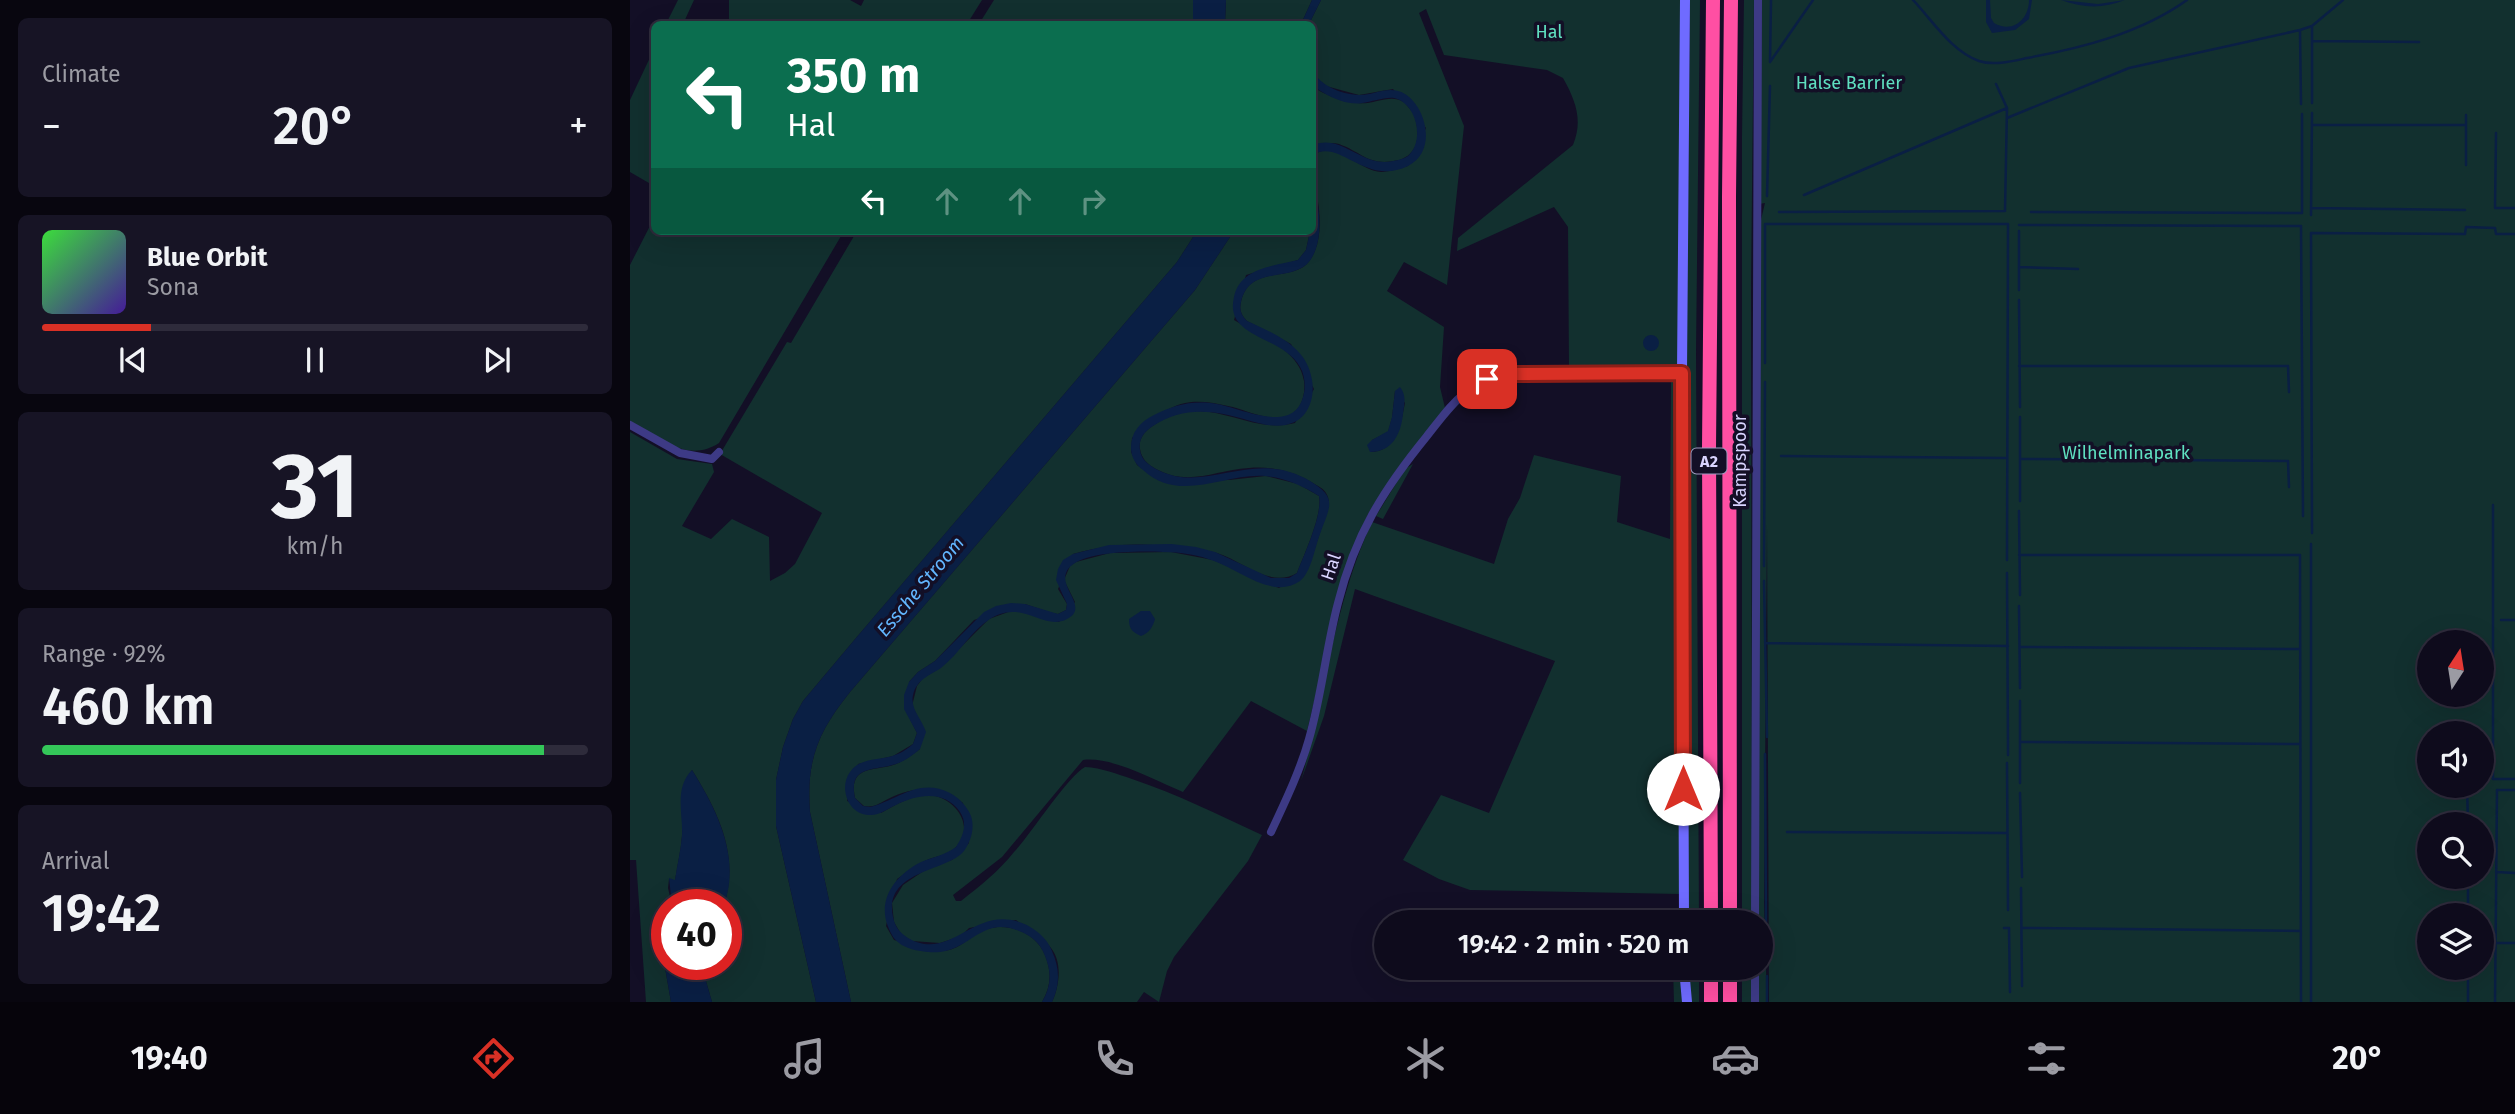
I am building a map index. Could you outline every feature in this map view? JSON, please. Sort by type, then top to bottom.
[{"type":"highway","name":"A2","points":[[1711,910],[1709,448],[1713,0]]},
{"type":"highway","name":"A2","points":[[1730,910],[1731,0]]},
{"type":"highway","points":[[1711,980],[1711,1002]]},
{"type":"highway","points":[[1730,980],[1730,1002]]},
{"type":"street","points":[[1684,910],[1682,373],[1685,0]]},
{"type":"street","name":"Kampspoor","points":[[1755,910],[1758,0]]},
{"type":"street","name":"Hal","points":[[1271,832],[1307,747],[1338,602],[1366,525],[1381,497],[1451,407],[1470,387],[1487,379],[1509,374],[1682,373]]},
{"type":"street","points":[[630,425],[680,453],[712,459],[719,452]]},
{"type":"street","points":[[1685,980],[1686,1002]]},
{"type":"street","points":[[1755,980],[1755,1002]]},
{"type":"green space","points":[[678,0],[694,0],[684,21],[668,21]]},
{"type":"green space","points":[[729,0],[850,0],[861,6],[864,0],[982,0],[969,21],[729,21]]},
{"type":"green space","points":[[994,0],[1193,0],[1193,21],[981,21]]},
{"type":"green space","points":[[1226,0],[1312,0],[1302,21],[1225,21]]},
{"type":"green space","points":[[1321,0],[1682,0],[1678,365],[1569,368],[1568,227],[1554,207],[1457,251],[1458,238],[1573,145],[1577,111],[1563,78],[1547,70],[1444,55],[1426,9],[1419,13],[1464,126],[1447,285],[1404,262],[1387,291],[1444,327],[1440,387],[1445,408],[1400,465],[1368,514],[1348,561],[1307,731],[1251,701],[1183,792],[1120,765],[1083,760],[1002,857],[953,895],[956,901],[961,901],[996,872],[1069,782],[1085,767],[1149,785],[1262,835],[1248,861],[1174,957],[1167,971],[1159,1002],[1144,992],[1137,1002],[1052,1002],[1059,975],[1055,954],[1044,940],[1016,920],[969,928],[961,936],[940,943],[912,941],[901,934],[894,922],[892,903],[903,885],[928,868],[952,860],[969,843],[963,803],[946,793],[928,789],[909,791],[874,806],[864,806],[855,798],[856,779],[865,771],[899,763],[920,749],[917,715],[912,706],[917,686],[923,678],[940,668],[989,619],[1011,611],[1059,622],[1075,602],[1064,580],[1070,566],[1076,562],[1110,553],[1171,552],[1213,560],[1279,588],[1309,566],[1329,505],[1328,496],[1322,488],[1297,475],[1265,468],[1237,469],[1191,477],[1168,474],[1148,463],[1142,455],[1140,442],[1151,427],[1171,416],[1189,411],[1258,423],[1295,423],[1314,389],[1291,344],[1243,317],[1240,305],[1246,290],[1253,282],[1262,278],[1303,267],[1314,254],[1320,224],[1316,197],[1316,154],[1322,151],[1339,153],[1372,170],[1391,171],[1408,166],[1426,128],[1393,89],[1359,95],[1326,86],[1316,76],[1316,21],[1310,21]],"holes":[[[1395,391],[1405,403],[1392,442],[1379,451],[1370,452],[1372,440],[1388,432]]]},
{"type":"green space","points":[[1690,0],[1700,0],[1696,352],[1699,910],[1688,910],[1686,388]]},
{"type":"green space","points":[[1744,0],[1754,0],[1751,286],[1752,910],[1742,910]]},
{"type":"green space","name":"Wilhelminapark","points":[[1762,0],[2515,0],[2515,1002],[1769,1002],[1769,980],[1773,980],[1773,910],[1769,910],[1767,522],[1764,910],[1756,910],[1759,228],[1765,203],[1759,204]]},
{"type":"green space","points":[[651,55],[651,183],[630,172],[630,100]]},
{"type":"green space","points":[[1316,88],[1351,102],[1365,103],[1388,99],[1402,101],[1414,115],[1417,127],[1415,147],[1410,154],[1389,162],[1367,158],[1339,144],[1316,145]]},
{"type":"green space","points":[[651,224],[651,235],[842,235],[719,443],[696,451],[673,446],[630,422],[630,265]]},
{"type":"green space","points":[[855,235],[1194,235],[1177,262],[803,701],[793,719],[783,747],[776,780],[776,826],[816,1002],[712,1002],[706,980],[742,980],[742,889],[728,889],[728,851],[724,834],[692,770],[682,794],[682,836],[675,881],[669,879],[668,889],[651,889],[651,980],[667,980],[671,1002],[646,1002],[636,860],[630,860],[630,432],[677,459],[712,464],[714,472],[682,526],[711,539],[732,519],[769,537],[770,581],[785,573],[795,564],[822,513],[720,454],[787,342],[791,343]]},
{"type":"green space","points":[[1231,235],[1309,235],[1306,250],[1298,260],[1246,275],[1234,320],[1266,337],[1294,360],[1304,381],[1304,394],[1299,407],[1292,414],[1275,418],[1212,403],[1177,405],[1150,422],[1132,438],[1131,452],[1137,465],[1160,481],[1229,480],[1266,476],[1298,484],[1319,496],[1316,524],[1297,573],[1277,578],[1267,576],[1217,553],[1169,546],[1103,547],[1073,554],[1058,589],[1067,604],[1066,610],[1058,614],[1025,604],[974,620],[935,661],[918,672],[909,682],[910,719],[917,733],[913,744],[893,756],[858,764],[847,801],[881,813],[915,797],[937,796],[946,800],[959,813],[964,830],[952,851],[921,863],[897,879],[886,926],[894,940],[936,951],[947,951],[976,934],[995,927],[1015,929],[1025,933],[1040,946],[1049,967],[1049,985],[1042,1002],[851,1002],[810,812],[812,762],[822,734],[850,692],[1195,290]]},
{"type":"green space","points":[[1671,378],[1678,379],[1680,894],[1470,890],[1439,879],[1403,860],[1441,795],[1489,813],[1555,661],[1355,589],[1324,716],[1301,781],[1339,617],[1359,553],[1372,522],[1494,564],[1508,519],[1520,498],[1534,455],[1621,476],[1617,522],[1670,539]]},
{"type":"green space","points":[[1413,464],[1383,519],[1376,516],[1405,469]]},
{"type":"green space","points":[[1673,980],[1682,980],[1683,1002],[1674,1002]]},
{"type":"green space","points":[[1689,980],[1699,980],[1699,1002],[1690,1002]]},
{"type":"green space","points":[[1742,980],[1752,980],[1752,1002],[1742,1002]]},
{"type":"green space","name":"Wilhelminapark","points":[[1757,980],[1766,980],[1767,1002],[1758,1002]]},
{"type":"water","points":[[1193,0],[1226,0],[1225,21],[1193,21]]},
{"type":"water","points":[[1312,0],[1321,0],[1310,21],[1302,21]]},
{"type":"water","points":[[1986,0],[1990,0],[1994,23],[2007,27],[2023,19],[2029,0],[2032,0],[2029,19],[2015,30],[1992,33],[1986,22]]},
{"type":"water","points":[[2061,0],[2098,4],[2125,0],[2093,6]]},
{"type":"water","points":[[1316,76],[1326,85],[1345,93],[1364,95],[1393,90],[1405,94],[1419,109],[1423,119],[1426,141],[1423,151],[1408,166],[1393,171],[1379,171],[1333,153],[1323,151],[1316,154],[1316,144],[1333,143],[1382,162],[1408,156],[1416,141],[1416,123],[1402,101],[1390,98],[1356,104],[1330,96],[1316,88]]},
{"type":"water","points":[[1316,198],[1319,227],[1312,257],[1299,269],[1252,283],[1245,291],[1240,307],[1247,321],[1288,343],[1304,358],[1313,386],[1307,411],[1303,416],[1292,423],[1275,426],[1211,412],[1176,415],[1150,428],[1143,436],[1140,446],[1142,457],[1149,465],[1176,476],[1213,476],[1269,468],[1289,472],[1319,487],[1328,498],[1329,509],[1307,572],[1300,581],[1279,587],[1189,554],[1140,552],[1095,556],[1072,565],[1066,573],[1065,579],[1075,604],[1073,615],[1060,622],[1053,622],[1019,612],[1000,614],[983,624],[941,668],[924,678],[913,695],[913,705],[926,732],[920,749],[899,763],[865,771],[859,775],[855,780],[855,798],[863,806],[870,807],[909,791],[928,787],[939,789],[957,797],[967,809],[973,825],[972,834],[964,851],[956,858],[918,874],[897,890],[892,902],[895,924],[905,936],[923,944],[937,944],[990,921],[1005,919],[1027,925],[1044,938],[1052,951],[1058,977],[1055,996],[1052,1002],[1042,1002],[1050,974],[1038,944],[1019,931],[1007,927],[987,930],[961,945],[940,952],[906,947],[896,940],[887,924],[885,913],[889,892],[911,868],[956,847],[964,830],[964,821],[960,812],[946,800],[929,796],[904,801],[877,814],[863,814],[848,800],[845,786],[854,767],[898,754],[913,744],[917,733],[904,709],[904,695],[909,682],[918,672],[935,661],[984,612],[996,606],[1025,604],[1058,614],[1066,610],[1067,604],[1056,580],[1063,560],[1073,554],[1109,545],[1172,544],[1215,552],[1271,578],[1289,578],[1297,573],[1316,524],[1319,496],[1294,483],[1265,476],[1250,476],[1202,485],[1172,485],[1157,480],[1140,468],[1133,458],[1131,442],[1137,428],[1144,421],[1181,405],[1210,403],[1276,417],[1288,415],[1297,409],[1304,390],[1300,367],[1281,348],[1246,329],[1233,311],[1237,287],[1243,280],[1259,270],[1298,260],[1306,250],[1309,235],[1316,235]]},
{"type":"water","name":"Essche Stroom","points":[[1194,235],[1231,235],[1195,290],[850,692],[822,734],[812,762],[810,812],[851,1002],[816,1002],[776,826],[776,780],[783,747],[793,719],[803,701],[1177,262]]},
{"type":"water","points":[[1651,335],[1657,337],[1657,349],[1651,351],[1645,349],[1643,343],[1645,337]]},
{"type":"water","points":[[1400,387],[1405,400],[1398,434],[1385,449],[1370,452],[1367,445],[1388,431],[1395,391]]},
{"type":"water","points":[[1141,611],[1150,611],[1155,619],[1150,629],[1141,636],[1132,630],[1129,619]]},
{"type":"water","points":[[692,770],[718,818],[728,852],[728,889],[670,889],[669,878],[675,880],[681,846],[681,793],[686,777]]},
{"type":"water","points":[[667,980],[706,980],[712,1002],[671,1002]]},
{"type":"waterway","points":[[1771,0],[1770,62],[1813,0]]},
{"type":"waterway","points":[[1913,0],[1943,35],[1960,50],[1969,57],[1991,63],[2010,62],[2110,38],[2150,22],[2187,0]]},
{"type":"waterway","points":[[2300,30],[2312,26],[2343,0]]},
{"type":"waterway","points":[[2312,26],[2312,103]]},
{"type":"waterway","points":[[2007,118],[2129,68],[2300,30],[2301,104]]},
{"type":"waterway","points":[[2312,41],[2419,42]]},
{"type":"waterway","points":[[1779,212],[2005,211],[2007,108],[1996,84]]},
{"type":"waterway","points":[[1767,196],[1770,86]]},
{"type":"waterway","points":[[1804,195],[2007,108]]},
{"type":"waterway","points":[[2311,215],[2312,113]]},
{"type":"waterway","points":[[2031,212],[2302,213],[2302,114]]},
{"type":"waterway","points":[[2466,115],[2466,165]]},
{"type":"waterway","points":[[2312,125],[2465,125]]},
{"type":"waterway","points":[[2496,133],[2495,208],[2515,208]]},
{"type":"waterway","points":[[2311,208],[2465,210]]},
{"type":"waterway","points":[[1765,363],[1765,224],[2008,224],[2007,560]]},
{"type":"waterway","points":[[2019,225],[2301,226],[2303,516]]},
{"type":"waterway","points":[[2312,533],[2311,233],[2465,234],[2466,227],[2495,228],[2496,234],[2515,234]]},
{"type":"waterway","points":[[2019,231],[2019,290]]},
{"type":"waterway","points":[[2019,267],[2078,269]]},
{"type":"waterway","points":[[2019,300],[2020,407]]},
{"type":"waterway","points":[[2019,366],[2288,366],[2289,392]]},
{"type":"waterway","points":[[1764,566],[1765,382]]},
{"type":"waterway","points":[[2020,417],[2020,501]]},
{"type":"waterway","points":[[1781,456],[2005,458]]},
{"type":"waterway","points":[[2020,459],[2166,460]]},
{"type":"waterway","points":[[2172,460],[2288,461],[2289,487]]},
{"type":"waterway","points":[[2493,505],[2493,779],[2515,779]]},
{"type":"waterway","points":[[2019,511],[2020,595]]},
{"type":"waterway","points":[[2311,544],[2311,1002]]},
{"type":"waterway","points":[[2019,555],[2300,555],[2301,1002]]},
{"type":"waterway","points":[[2007,573],[2008,755]]},
{"type":"waterway","points":[[1764,581],[1767,737]]},
{"type":"waterway","points":[[2019,606],[2020,688]]},
{"type":"waterway","points":[[2501,620],[2515,620]]},
{"type":"waterway","points":[[1765,643],[2008,646]]},
{"type":"waterway","points":[[2020,647],[2300,649]]},
{"type":"waterway","points":[[2020,701],[2020,783]]},
{"type":"waterway","points":[[2020,742],[2300,744]]},
{"type":"waterway","points":[[1765,754],[1766,910]]},
{"type":"waterway","points":[[2007,763],[2008,910]]},
{"type":"waterway","points":[[2495,1002],[2497,790],[2515,790]]},
{"type":"waterway","points":[[2020,793],[2022,877]]},
{"type":"waterway","points":[[2467,798],[2468,812]]},
{"type":"waterway","points":[[1787,832],[2007,833]]},
{"type":"waterway","points":[[2496,872],[2515,873]]},
{"type":"waterway","points":[[2021,888],[2022,986]]},
{"type":"waterway","points":[[2468,889],[2468,903]]},
{"type":"waterway","points":[[2004,928],[2009,928],[2010,992]]},
{"type":"waterway","points":[[2023,928],[2301,931]]},
{"type":"waterway","points":[[2496,943],[2515,943]]},
{"type":"waterway","points":[[1767,980],[1767,1002]]},
{"type":"waterway","points":[[2468,980],[2468,1002]]},
{"type":"route","points":[[1487,379],[1509,374],[1682,373],[1683,789]]},
{"type":"park label","name":"Halse Barrier","points":[[1849,83]]}]
